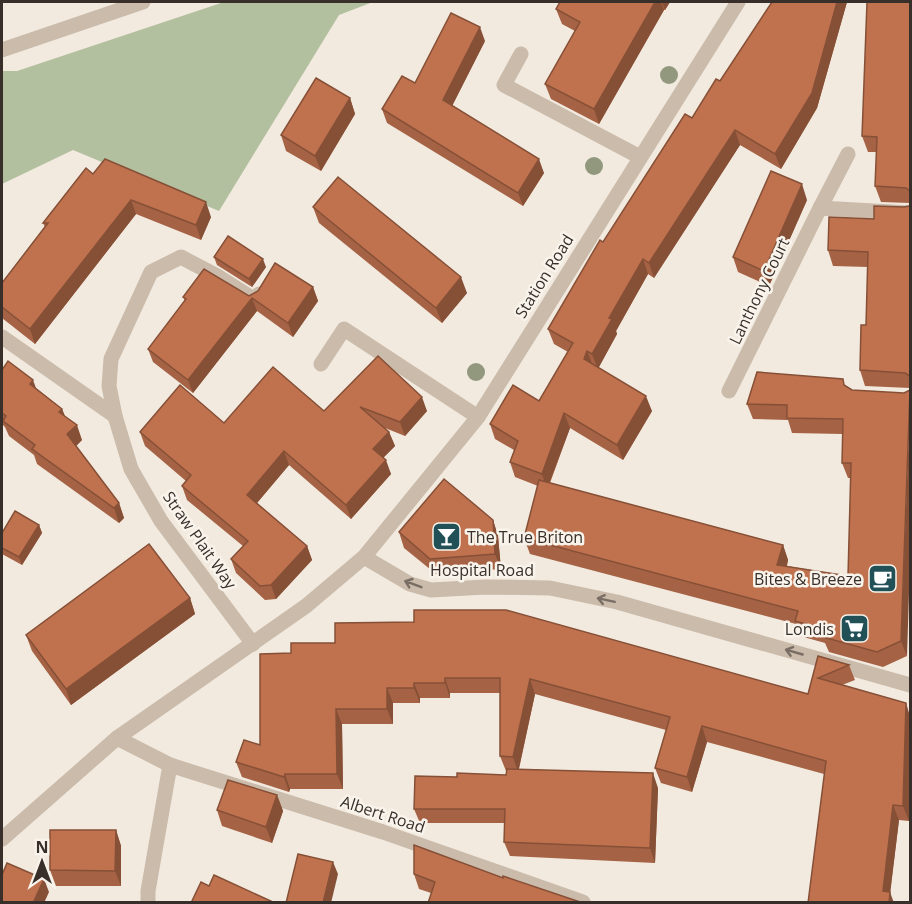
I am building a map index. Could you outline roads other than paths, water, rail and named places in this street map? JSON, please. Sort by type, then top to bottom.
[{"type":"street","points":[[2,50],[143,2]]},
{"type":"street","name":"Station Road","points":[[364,557],[478,417],[738,2]]},
{"type":"street","points":[[521,54],[504,85],[640,157]]},
{"type":"street","name":"Lanthony Court","points":[[729,391],[849,154]]},
{"type":"street","points":[[820,208],[910,213]]},
{"type":"street","name":"Straw Plait Way","points":[[253,644],[161,521],[131,469],[115,416],[109,386],[111,359],[151,272],[181,257],[255,300],[266,284]]},
{"type":"street","points":[[321,364],[344,329],[478,417]]},
{"type":"street","points":[[5,340],[115,416]]},
{"type":"street","points":[[2,839],[117,738],[306,606],[364,557]]},
{"type":"street","name":"Hospital Road","points":[[364,557],[410,584],[431,590],[486,587],[550,588],[617,602],[910,686]]},
{"type":"street","name":"Albert Road","points":[[117,738],[170,765],[383,832],[583,903]]},
{"type":"street","points":[[148,903],[148,891],[170,765]]},
{"type":"place","name":"The True Briton","points":[[446,537]]},
{"type":"place","name":"Bites & Breeze","points":[[883,579]]},
{"type":"place","name":"Londis","points":[[855,629]]}]
